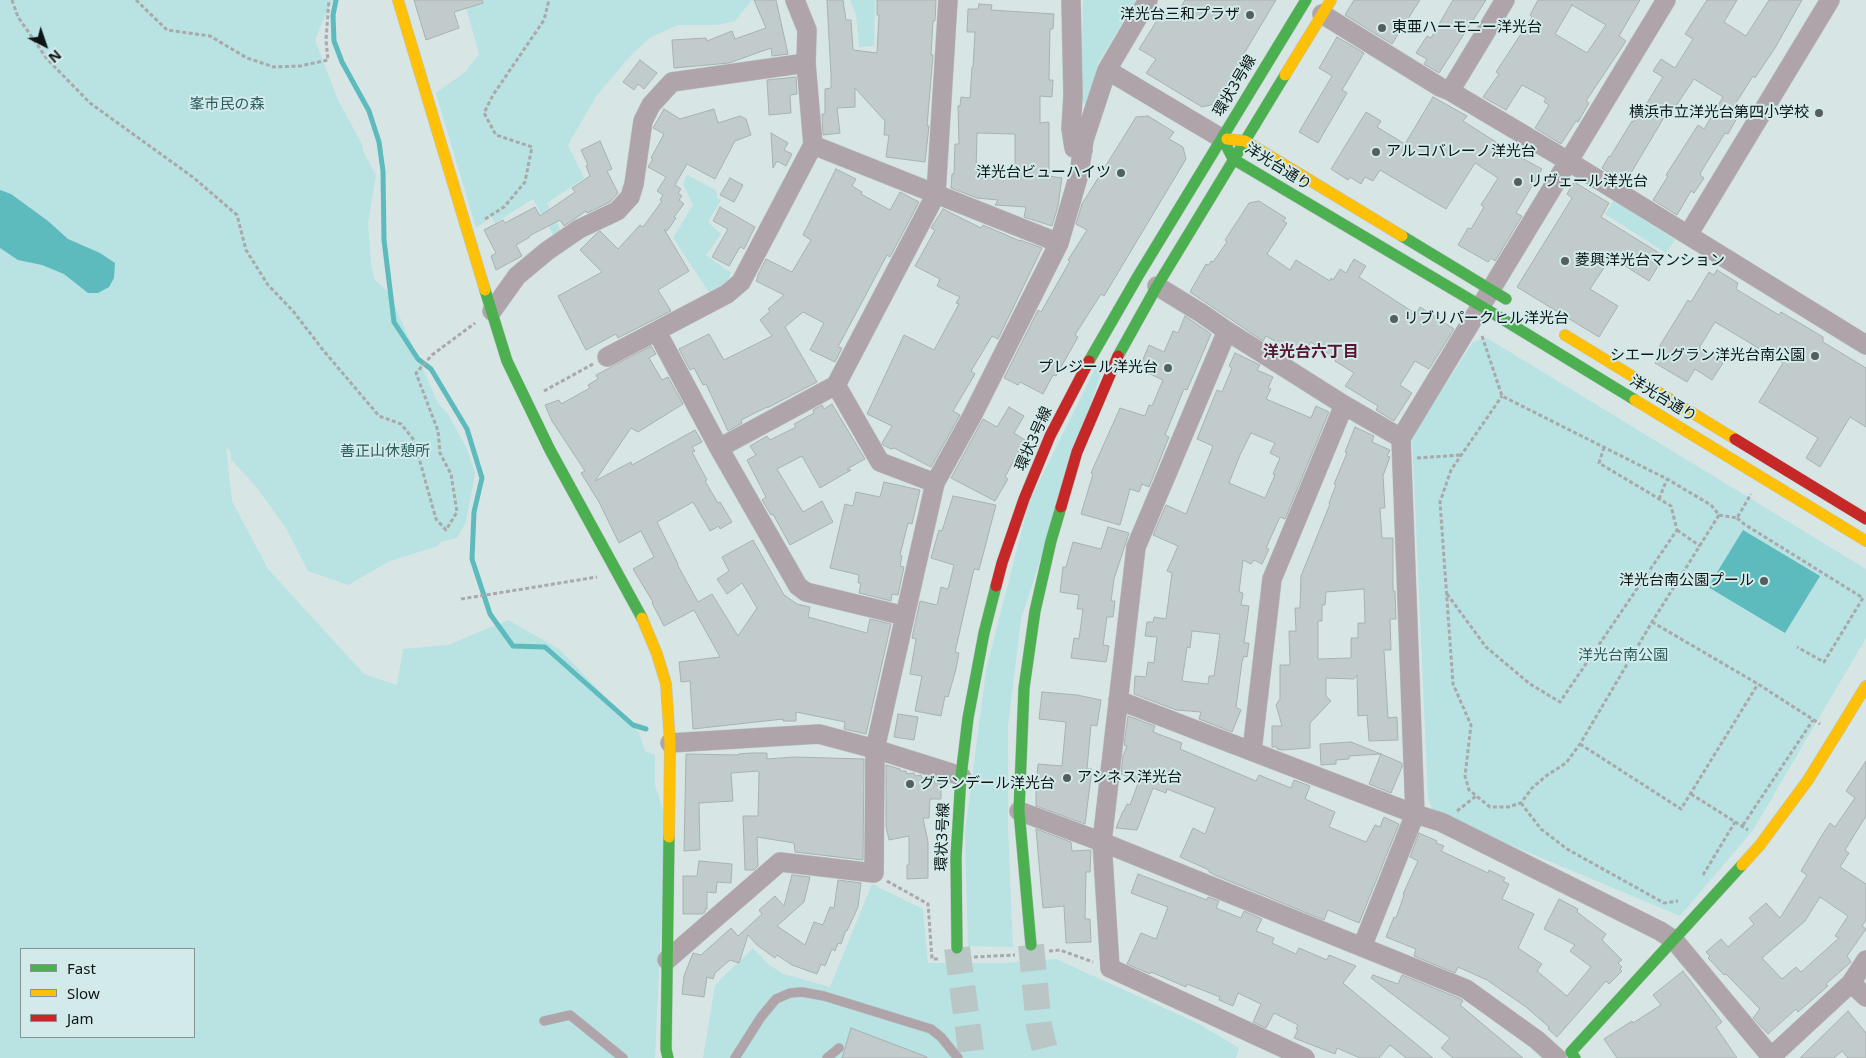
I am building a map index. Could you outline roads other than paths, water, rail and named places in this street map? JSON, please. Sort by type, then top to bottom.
[{"type":"street","points":[[398,0],[507,361],[534,397],[550,450],[643,620],[666,684],[670,742],[667,960],[668,1058]]},
{"type":"street","points":[[607,357],[727,294],[741,282],[813,145],[806,63],[807,30],[795,0]]},
{"type":"street","points":[[719,448],[836,385],[936,194],[948,0]]},
{"type":"street","points":[[1071,0],[1073,95],[1071,129],[1074,148],[1083,150]]},
{"type":"street","points":[[667,960],[780,862],[874,874],[875,749],[935,482],[972,416],[1059,243],[1079,174],[1084,140],[1107,70],[1148,0]]},
{"type":"street","points":[[1450,91],[1504,0]]},
{"type":"street","points":[[1362,946],[1415,814],[1401,438],[1666,0]]},
{"type":"street","points":[[1688,235],[1830,0]]},
{"type":"street","name":"環状3号線","points":[[957,948],[956,857],[961,776],[968,718],[984,633],[1002,563],[1024,499],[1050,436],[1077,382],[1302,1]]},
{"type":"street","points":[[1030,945],[1019,811],[1024,688],[1035,611],[1051,541],[1077,452],[1113,366],[1157,286],[1326,7],[1440,87],[1450,91],[1568,161],[1866,345]]},
{"type":"street","points":[[492,311],[516,276],[579,229],[617,211],[630,197],[634,184],[643,121],[651,105],[672,82],[806,63]]},
{"type":"street","points":[[1107,70],[1221,138]]},
{"type":"street","name":"洋光台通り","points":[[1221,138],[1245,141],[1866,541]]},
{"type":"street","name":"洋光台通り","points":[[1221,138],[1234,159],[1486,298],[1516,306]]},
{"type":"street","points":[[813,145],[1059,243]]},
{"type":"street","points":[[1157,286],[1344,405],[1401,438]]},
{"type":"street","points":[[1227,331],[1136,547],[1102,842],[1110,968],[1305,1058]]},
{"type":"street","points":[[657,332],[719,448],[798,586],[806,592],[905,616]]},
{"type":"street","name":"洋光台通り","points":[[1559,332],[1866,519]]},
{"type":"street","points":[[836,385],[880,462],[935,482]]},
{"type":"street","points":[[1252,751],[1272,579],[1344,405]]},
{"type":"street","points":[[1019,811],[1102,842],[1466,989],[1537,1040],[1568,1057],[1760,845],[1860,709],[1866,686]]},
{"type":"street","points":[[1118,700],[1415,814],[1441,822],[1660,931],[1674,940],[1772,1058],[1851,983],[1866,960]]},
{"type":"street","points":[[670,742],[819,734],[961,776]]},
{"type":"street","points":[[1851,983],[1866,997]]},
{"type":"lane","points":[[735,1058],[761,1017],[776,999],[790,993],[802,992],[824,996],[931,1028],[958,1058]]},
{"type":"lane","points":[[544,1021],[570,1015],[623,1058]]},
{"type":"lane","points":[[827,1058],[839,1048]]},
{"type":"water","points":[[0,190],[11,194],[48,221],[68,239],[100,253],[115,263],[114,278],[109,287],[98,293],[88,293],[64,274],[42,265],[18,260],[0,248]]},
{"type":"water","name":"洋光台南公園プール","points":[[1743,530],[1820,576],[1785,633],[1708,587]]},
{"type":"waterway","points":[[336,0],[333,15],[334,41],[342,62],[369,111],[379,142],[383,171],[384,240],[394,322],[418,359],[431,369],[467,429],[482,478],[474,512],[472,559],[490,614],[513,646],[545,647],[633,725],[646,729]]},
{"type":"tunnel","points":[[1031,945],[1039,1026],[1047,1058]]},
{"type":"tunnel","points":[[957,948],[972,1058]]},
{"type":"place","name":"洋光台三和プラザ","points":[[1250,15]]},
{"type":"place","name":"東亜ハーモニー洋光台","points":[[1382,28]]},
{"type":"place","name":"横浜市立洋光台第四小学校","points":[[1819,113]]},
{"type":"place","name":"アルコバレーノ洋光台","points":[[1376,152]]},
{"type":"place","name":"洋光台ビューハイツ","points":[[1121,173]]},
{"type":"place","name":"リヴェール洋光台","points":[[1518,182]]},
{"type":"place","name":"菱興洋光台マンション","points":[[1565,261]]},
{"type":"place","name":"リブリパークヒル洋光台","points":[[1394,319]]},
{"type":"place","name":"シエールグラン洋光台南公園","points":[[1815,356]]},
{"type":"place","name":"プレジール洋光台","points":[[1168,368]]},
{"type":"place","name":"洋光台南公園プール","points":[[1764,581]]},
{"type":"place","name":"アシネス洋光台","points":[[1067,778]]},
{"type":"place","name":"グランデール洋光台","points":[[910,784]]},
{"type":"district","name":"洋光台六丁目","points":[[1311,352]]},
{"type":"park label","name":"峯市民の森","points":[[227,105]]},
{"type":"park label","name":"善正山休憩所","points":[[385,452]]},
{"type":"park label","name":"洋光台南公園","points":[[1623,656]]}]
